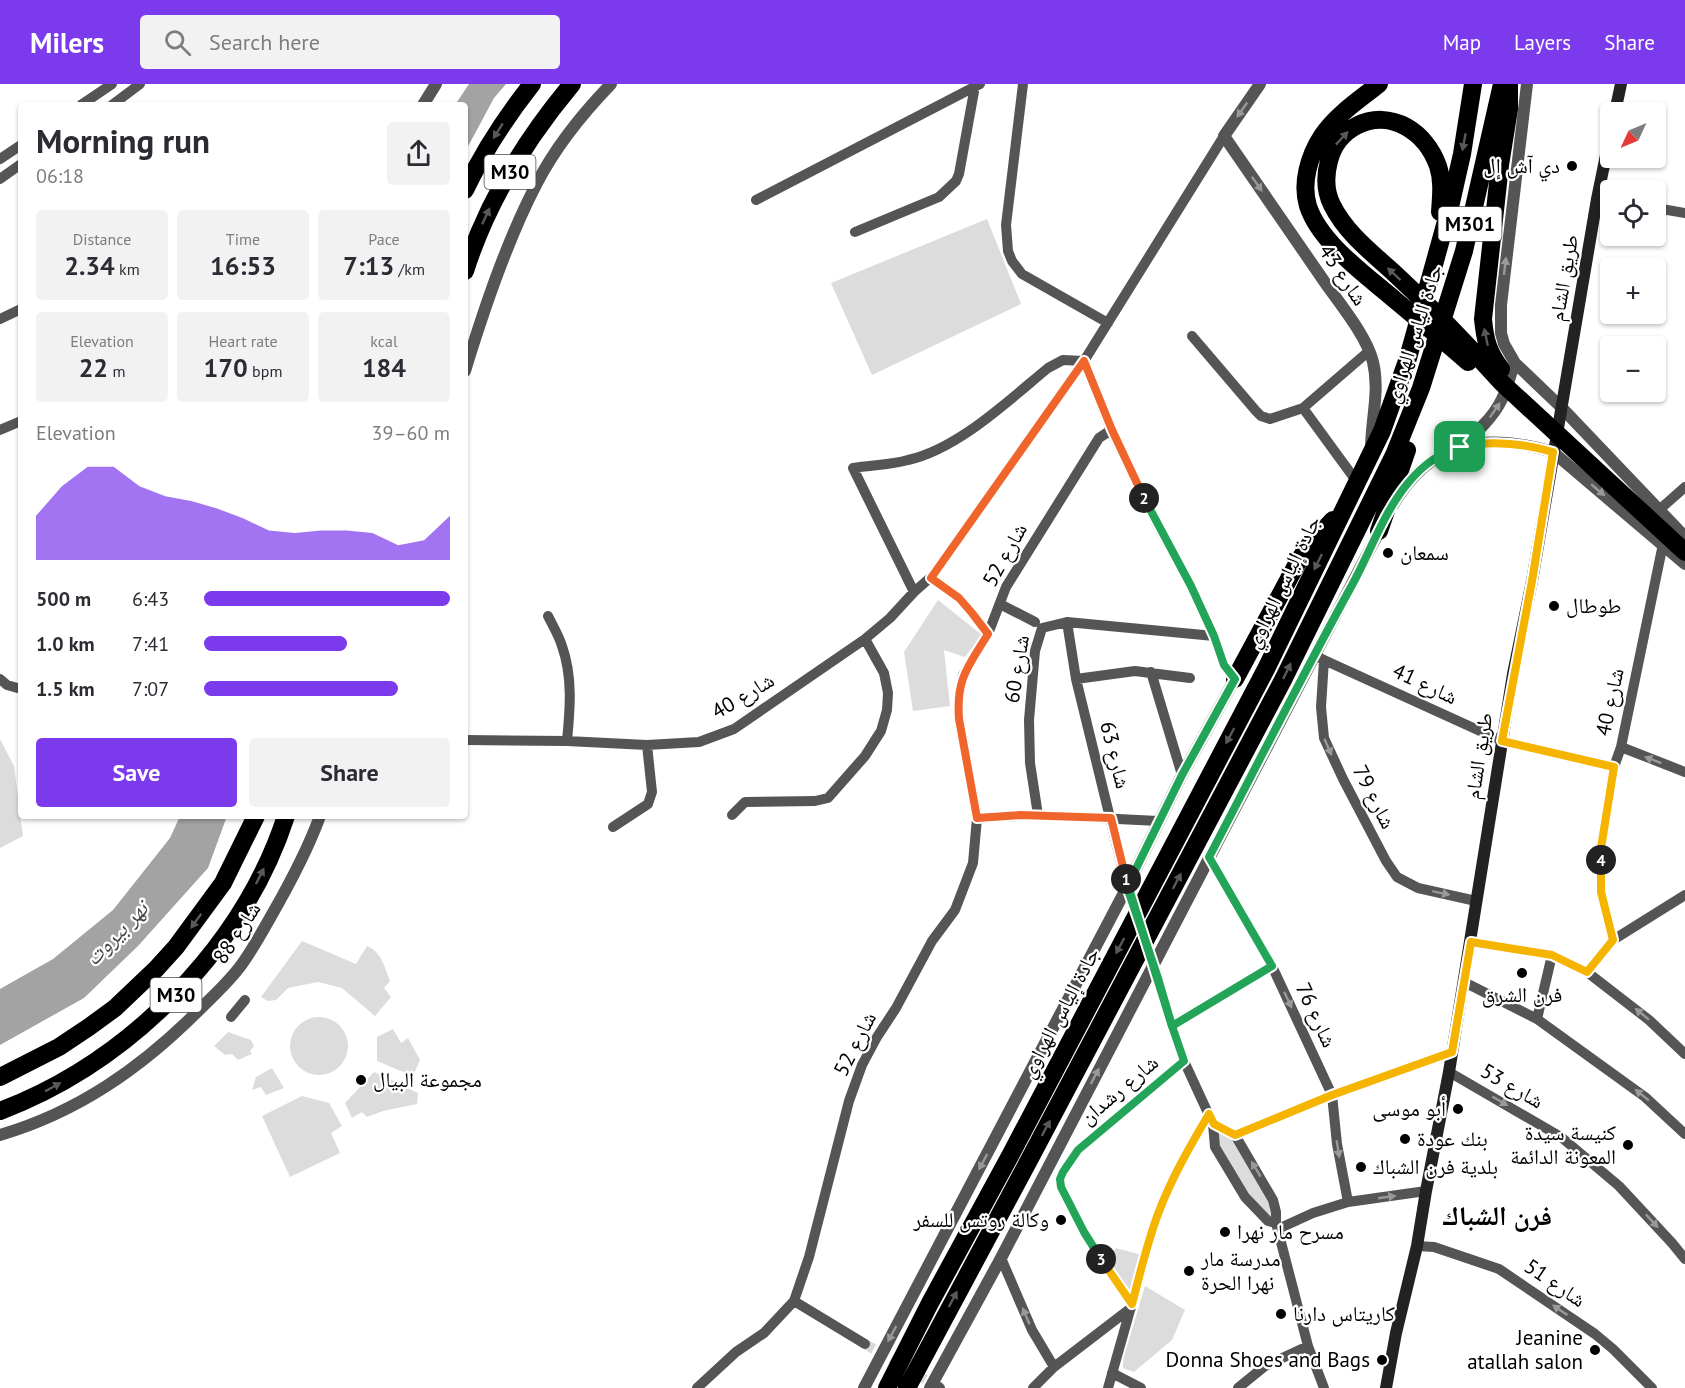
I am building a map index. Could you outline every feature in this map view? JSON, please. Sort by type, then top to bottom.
[{"type":"highway","name":"M30","points":[[468,184],[502,125],[532,84]]},
{"type":"highway","name":"M30","points":[[468,263],[480,229],[505,181],[531,137],[573,84]]},
{"type":"highway","points":[[1379,84],[1346,110],[1329,127],[1318,143],[1311,159],[1305,187],[1312,216],[1328,238],[1358,268],[1476,369],[1525,404]]},
{"type":"highway","name":"جادة إلياس الهراوي","points":[[887,1388],[1266,669],[1371,453],[1392,405],[1408,358],[1450,207],[1464,143],[1473,84]]},
{"type":"highway","name":"جادة الياس الهراوي","points":[[1394,455],[1430,362],[1464,251],[1502,84]]},
{"type":"highway","points":[[1509,84],[1509,109],[1500,165],[1483,319],[1485,338],[1493,358],[1505,374],[1685,544]]},
{"type":"highway","points":[[1426,290],[1440,210],[1442,185],[1438,167],[1429,148],[1416,133],[1404,125],[1376,119],[1358,125],[1338,140],[1330,155],[1326,180],[1331,203],[1346,228],[1525,404],[1685,552]]},
{"type":"highway","points":[[1379,531],[1424,399],[1430,362]]},
{"type":"highway","name":"جادة إلياس الهراوي","points":[[907,1388],[1283,680],[1394,455]]},
{"type":"highway","points":[[1235,679],[1299,560],[1310,544],[1345,508]]},
{"type":"highway","name":"M30","points":[[0,1077],[59,1047],[89,1027],[115,1008],[156,969],[176,947],[223,883],[255,819]]},
{"type":"highway","name":"M30","points":[[0,1111],[48,1090],[82,1070],[135,1032],[177,993],[221,941],[235,920],[259,879],[285,819]]},
{"type":"highway","points":[[874,1388],[907,1330],[930,1303]]},
{"type":"highway","points":[[918,1388],[933,1354],[934,1336]]},
{"type":"main road","points":[[1617,102],[1621,84]]},
{"type":"main road","name":"طريق الشام","points":[[1386,1388],[1396,1333],[1418,1246],[1471,942],[1502,741],[1603,168]]},
{"type":"street","points":[[85,102],[112,84]]},
{"type":"street","points":[[116,102],[140,84]]},
{"type":"street","points":[[425,102],[436,84]]},
{"type":"street","points":[[468,360],[477,329],[515,231],[538,181],[568,135],[612,84]]},
{"type":"street","points":[[1023,84],[1006,225],[1008,251],[1017,268],[1032,280],[1108,323]]},
{"type":"street","points":[[1224,136],[1260,84]]},
{"type":"street","points":[[1527,84],[1501,305],[1504,344],[1515,363],[1561,407],[1685,537]]},
{"type":"street","points":[[756,200],[978,85]]},
{"type":"street","points":[[855,232],[939,197],[956,181],[978,85]]},
{"type":"street","name":"شارع 40","points":[[468,740],[646,745],[699,742],[734,729],[866,639],[931,578],[1084,361],[1224,136]]},
{"type":"street","name":"شارع 43","points":[[1224,136],[1340,304],[1369,351],[1376,385],[1371,453]]},
{"type":"street","points":[[0,159],[18,147]]},
{"type":"street","points":[[0,178],[18,166]]},
{"type":"street","points":[[1666,210],[1685,213]]},
{"type":"street","points":[[0,319],[18,310]]},
{"type":"street","points":[[1192,336],[1261,416],[1270,419],[1303,408],[1369,351]]},
{"type":"street","points":[[914,592],[853,468],[909,460],[936,450],[962,436],[1048,368],[1063,360],[1084,361],[1112,430],[1214,636],[1224,665],[1235,679]]},
{"type":"street","points":[[1460,447],[1481,428],[1496,410],[1502,400],[1515,363]]},
{"type":"street","points":[[1303,408],[1357,482]]},
{"type":"street","points":[[0,430],[18,422]]},
{"type":"street","name":"شارع 52","points":[[794,1301],[809,1257],[849,1101],[862,1065],[876,1037],[896,1008],[932,940],[955,910],[973,863],[977,818],[958,703],[963,675],[988,634],[1006,587],[1099,438],[1112,430]]},
{"type":"street","points":[[930,1388],[1001,1258],[1209,857],[1319,657],[1379,531],[1395,502],[1417,473],[1438,455],[1460,447],[1506,443],[1522,444],[1553,452],[1685,564]]},
{"type":"street","points":[[1659,510],[1685,487]]},
{"type":"street","name":"شارع 40","points":[[1613,940],[1601,892],[1601,848],[1614,767],[1621,747],[1664,544]]},
{"type":"street","points":[[931,578],[959,598],[988,634]]},
{"type":"street","points":[[1000,604],[1035,622]]},
{"type":"street","points":[[548,616],[563,648],[569,679],[570,705],[567,741]]},
{"type":"street","name":"شارع 60","points":[[1038,815],[1030,763],[1030,710],[1035,651],[1042,628],[1067,622],[1214,636]]},
{"type":"street","name":"شارع 63","points":[[1067,622],[1076,679],[1129,891],[1184,1061],[1211,1119],[1215,1147],[1245,1197],[1268,1221],[1277,1226]]},
{"type":"street","points":[[732,815],[745,802],[815,801],[828,798],[865,756],[881,731],[887,710],[888,693],[884,673],[866,639]]},
{"type":"street","name":"شارع 41","points":[[1319,657],[1502,741],[1614,767]]},
{"type":"street","name":"شارع 79","points":[[1319,657],[1324,738],[1386,861],[1397,877],[1418,888],[1476,901]]},
{"type":"street","points":[[1076,679],[1135,671],[1190,678]]},
{"type":"street","points":[[1151,672],[1182,775]]},
{"type":"street","name":"جادة إلياس الهراوي","points":[[864,1388],[1129,891],[1158,821],[1235,679]]},
{"type":"street","points":[[0,680],[7,686],[18,688]]},
{"type":"street","points":[[613,826],[648,804],[652,792],[646,745]]},
{"type":"street","points":[[1621,747],[1685,772]]},
{"type":"street","points":[[977,818],[1038,815],[1158,821]]},
{"type":"street","name":"شارع 88","points":[[0,1135],[48,1118],[92,1096],[144,1061],[183,1027],[228,982],[243,963],[291,883],[319,819]]},
{"type":"street","name":"شارع 76","points":[[1209,857],[1272,966],[1332,1095],[1337,1144],[1348,1202]]},
{"type":"street","points":[[1587,972],[1613,940],[1685,895]]},
{"type":"street","points":[[1471,942],[1552,955],[1587,972],[1649,1020],[1685,1054]]},
{"type":"street","points":[[1537,1019],[1552,955]]},
{"type":"street","points":[[1172,1026],[1272,966]]},
{"type":"street","points":[[1464,982],[1537,1019],[1645,1097],[1685,1134]]},
{"type":"street","points":[[231,1017],[245,1000]]},
{"type":"street","points":[[1235,1135],[1332,1095],[1452,1052]]},
{"type":"street","name":"شارع رشدان","points":[[1131,1306],[1084,1232],[1061,1187],[1060,1179],[1078,1150],[1184,1061]]},
{"type":"street","name":"شارع 53","points":[[1449,1072],[1562,1137],[1620,1186],[1685,1259]]},
{"type":"street","points":[[1108,1388],[1157,1215],[1195,1138],[1211,1119],[1235,1135],[1274,1200],[1277,1226],[1308,1346],[1324,1388]]},
{"type":"street","points":[[1277,1226],[1348,1202],[1426,1191]]},
{"type":"street","name":"شارع 51","points":[[1418,1246],[1434,1247],[1499,1269],[1595,1334],[1652,1388]]},
{"type":"street","points":[[1001,1258],[1032,1330],[1054,1367]]},
{"type":"street","points":[[697,1388],[736,1352],[764,1333],[794,1301],[865,1344]]},
{"type":"street","points":[[1033,1388],[1054,1367],[1131,1306]]},
{"type":"street","points":[[1238,1388],[1265,1366],[1308,1346]]},
{"type":"street","points":[[1112,1373],[1141,1388]]},
{"type":"shaded area","points":[[987,219],[1021,304],[872,375],[831,283]]},
{"type":"shaded area","points":[[938,600],[982,635],[965,657],[944,650],[950,706],[913,711],[904,652]]},
{"type":"shaded area","points":[[0,739],[14,766],[18,819],[21,819],[23,836],[0,848]]},
{"type":"shaded area","points":[[302,941],[356,964],[367,946],[372,948],[379,956],[390,981],[384,988],[391,997],[375,1016],[342,988],[318,982],[288,988],[276,1000],[268,1001],[261,997]]},
{"type":"shaded area","points":[[319,1017],[330,1019],[343,1030],[348,1046],[346,1057],[335,1070],[319,1075],[308,1073],[295,1062],[290,1046],[292,1035],[303,1022]]},
{"type":"shaded area","points":[[393,1029],[401,1043],[408,1038],[420,1060],[413,1076],[377,1061],[377,1037]]},
{"type":"shaded area","points":[[228,1032],[251,1040],[254,1046],[250,1051],[252,1054],[238,1060],[232,1054],[225,1055],[214,1046]]},
{"type":"shaded area","points":[[272,1068],[284,1088],[266,1095],[261,1087],[252,1090],[256,1077]]},
{"type":"shaded area","points":[[374,1072],[418,1093],[417,1104],[367,1117],[362,1112],[352,1118],[345,1103]]},
{"type":"shaded area","points":[[302,1096],[329,1103],[342,1126],[331,1133],[340,1153],[290,1177],[262,1116]]},
{"type":"shaded area","points":[[1213,1124],[1226,1130],[1276,1212],[1268,1221],[1215,1147]]},
{"type":"shaded area","points":[[1116,1248],[1142,1255],[1132,1303],[1105,1265]]},
{"type":"shaded area","points":[[1145,1286],[1185,1310],[1172,1340],[1134,1372],[1123,1368],[1123,1360]]},
{"type":"water","points":[[469,84],[506,84],[494,98],[468,146],[468,102],[457,102]]},
{"type":"water","name":"نهر بيروت","points":[[179,819],[226,819],[208,868],[138,946],[84,998],[0,1045],[0,989],[53,959],[113,910],[170,838]]},
{"type":"tunnel","points":[[865,1344],[938,1387]]},
{"type":"place","name":"دي آش إل","points":[[1572,166]]},
{"type":"place","name":"سمعان","points":[[1388,553]]},
{"type":"place","name":"طوطال","points":[[1554,606]]},
{"type":"place","name":"فرن الشرق","points":[[1522,973]]},
{"type":"place","name":"مجموعة البيال","points":[[361,1080]]},
{"type":"place","name":"أبو موسى","points":[[1458,1109]]},
{"type":"place","name":"بنك عودة","points":[[1405,1139]]},
{"type":"place","name":"كنيسة سيدة المعونة الدائمة","points":[[1628,1145]]},
{"type":"place","name":"بلدية فرن الشباك","points":[[1361,1167]]},
{"type":"place","name":"وكالة روتس للسفر","points":[[1061,1220]]},
{"type":"place","name":"مسرح مار نهرا","points":[[1225,1232]]},
{"type":"place","name":"مدرسة مار نهرا الحرة","points":[[1189,1271]]},
{"type":"place","name":"كاريتاس دارنا","points":[[1281,1314]]},
{"type":"place","name":"Jeanine atallah salon","points":[[1595,1350]]},
{"type":"place","name":"Donna Shoes and Bags","points":[[1382,1360]]},
{"type":"district","name":"فرن الشباك","points":[[1497,1216]]},
{"type":"route","points":[[1460,447],[1438,455],[1427,464],[1417,473],[1395,502],[1209,857],[1272,966],[1172,1026],[1127,887],[1111,818],[1020,815],[977,818],[958,703],[963,675],[988,634],[959,598],[931,578],[1084,361],[1112,430],[1157,524],[1191,586],[1214,636],[1224,665],[1235,679],[1158,821],[1127,887],[1158,978],[1172,1026],[1184,1061],[1078,1150],[1060,1179],[1061,1187],[1084,1232],[1132,1304],[1157,1215],[1173,1179],[1209,1114],[1214,1124],[1235,1135],[1332,1095],[1452,1052],[1471,942],[1552,955],[1587,972],[1613,940],[1601,892],[1601,848],[1614,767],[1502,741],[1553,452],[1522,444],[1506,443],[1460,447]]}]
